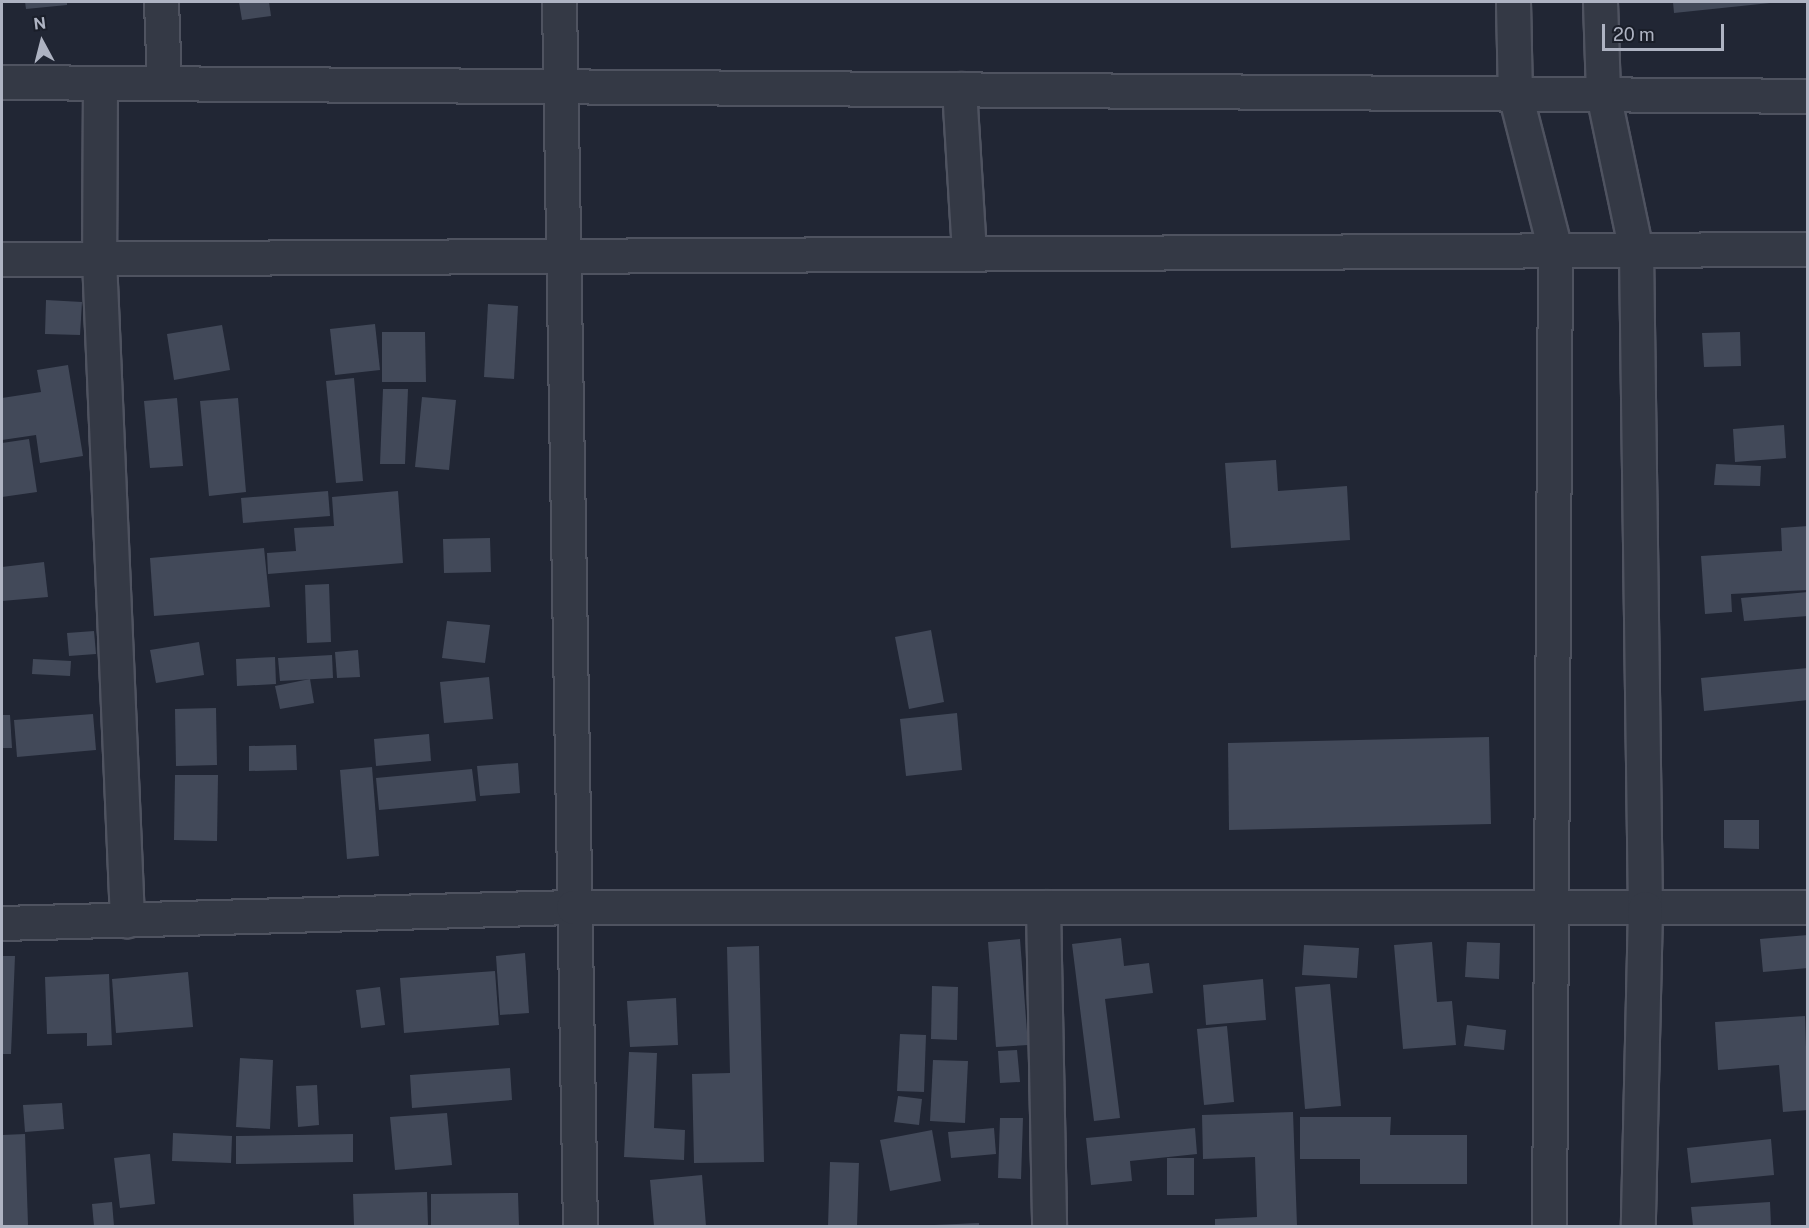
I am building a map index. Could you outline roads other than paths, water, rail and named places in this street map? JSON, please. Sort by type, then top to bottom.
[{"type":"street","points":[[161,2],[164,83]]},
{"type":"street","points":[[559,2],[580,1227]]},
{"type":"street","points":[[1513,2],[1515,94],[1555,250],[1554,908],[1549,1227]]},
{"type":"street","points":[[1600,2],[1603,94],[1636,250],[1645,908],[1638,1227]]},
{"type":"street","points":[[2,82],[1808,96]]},
{"type":"street","points":[[100,83],[99,259],[127,920]]},
{"type":"street","points":[[959,89],[969,254]]},
{"type":"street","points":[[2,259],[1808,249]]},
{"type":"street","points":[[2,923],[573,907],[1808,907]]},
{"type":"street","points":[[1043,908],[1049,1227]]}]
